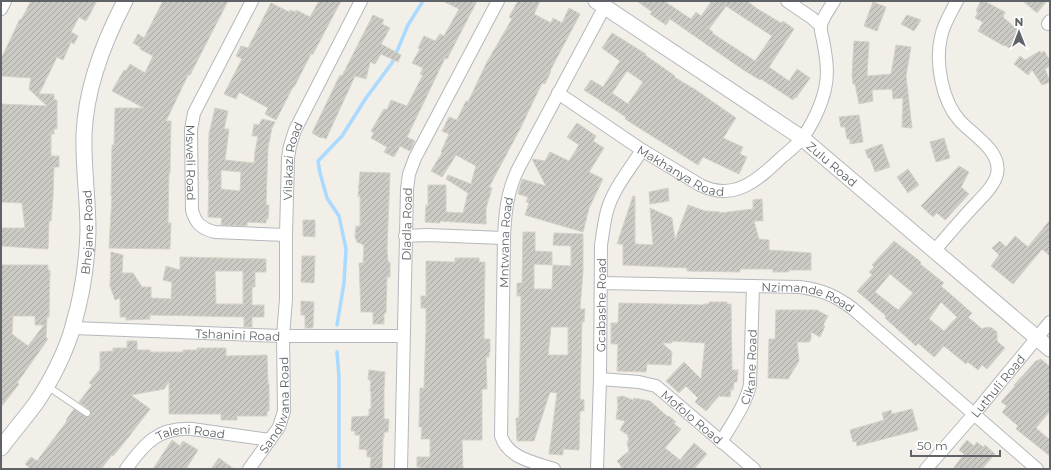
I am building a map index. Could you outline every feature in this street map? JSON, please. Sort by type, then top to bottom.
[{"type":"street","points":[[1,9],[5,1]]},
{"type":"street","name":"Bhejane Road","points":[[3,441],[36,402],[56,367],[73,328],[81,294],[88,231],[84,160],[84,132],[87,110],[100,60],[125,1]]},
{"type":"street","name":"Msweli Road","points":[[252,1],[194,114],[192,130],[192,210],[194,218],[206,230],[215,232],[286,234]]},
{"type":"street","name":"Vilakazi Road","points":[[284,336],[288,158],[292,138],[361,1]]},
{"type":"street","name":"Dladla Road","points":[[401,469],[406,236],[408,181],[410,169],[498,1]]},
{"type":"street","points":[[787,1],[821,26],[834,1]]},
{"type":"street","points":[[935,250],[988,189],[997,174],[997,165],[993,156],[987,147],[960,121],[951,109],[944,93],[940,73],[939,49],[941,36],[957,1]]},
{"type":"street","name":"Zulu Road","points":[[600,4],[802,138],[1050,349]]},
{"type":"street","name":"Mntwana Road","points":[[554,469],[512,453],[506,447],[501,436],[504,238],[506,206],[514,177],[558,93],[600,4]]},
{"type":"street","name":"Makhanya Road","points":[[558,93],[642,150],[700,185],[722,192],[737,189],[755,181],[766,173],[802,138],[820,103],[826,87],[827,78],[821,26]]},
{"type":"street","name":"Gcabashe Road","points":[[597,469],[600,379],[601,245],[607,210],[613,195],[642,150]]},
{"type":"street","points":[[406,236],[504,238]]},
{"type":"street","name":"Nzimande Road","points":[[601,284],[753,286],[813,289],[832,294],[852,308],[1037,469]]},
{"type":"street","name":"Cikane Road","points":[[721,442],[743,406],[750,385],[753,286]]},
{"type":"street","name":"Luthuli Road","points":[[926,469],[974,414],[1050,322]]},
{"type":"street","name":"Tshanini Road","points":[[73,328],[284,336],[403,336]]},
{"type":"street","name":"Sandlwana Road","points":[[249,469],[279,427],[284,411],[284,336]]},
{"type":"street","name":"Mofolo Road","points":[[600,379],[639,382],[656,386],[754,469]]},
{"type":"street","name":"Taleni Road","points":[[126,469],[147,443],[168,431],[192,429],[270,440]]},
{"type":"lane","points":[[46,385],[87,413]]},
{"type":"building","points":[[31,1],[97,1],[86,21],[79,17],[71,32],[78,36],[74,44],[71,42],[63,60],[57,57],[39,94],[54,94],[54,100],[57,100],[57,129],[54,129],[54,134],[51,134],[51,156],[59,156],[59,167],[54,167],[48,249],[1,246],[1,228],[25,228],[22,203],[1,202],[1,104],[47,106],[29,89],[31,78],[1,76],[1,59],[20,19],[21,20]]},
{"type":"building","points":[[163,1],[228,1],[190,75],[188,75],[166,121],[171,121],[168,223],[171,223],[170,249],[109,248],[112,196],[112,145],[114,145],[115,108],[144,108],[112,91],[124,70],[126,71],[130,64],[145,73],[153,56],[140,49],[140,47],[133,43],[138,34],[144,38]]},
{"type":"building","points":[[319,1],[341,1],[276,120],[265,114],[268,108],[239,92],[236,99],[224,94],[242,59],[236,56],[241,46],[248,48],[271,3],[289,12],[290,10],[295,12],[296,10],[310,17]]},
{"type":"building","points":[[443,1],[477,1],[447,59],[445,58],[407,137],[415,141],[410,151],[400,146],[394,157],[384,152],[387,147],[371,138],[374,133],[371,131],[384,109],[387,110],[391,100],[407,106],[423,75],[420,74],[423,68],[412,63],[420,49],[418,48],[424,36],[435,41],[440,34],[444,36],[459,9]]},
{"type":"building","points":[[518,1],[540,1],[534,14],[551,23],[553,18],[562,23],[569,8],[580,14],[550,71],[545,84],[542,83],[520,129],[489,187],[492,188],[486,208],[486,224],[440,221],[440,223],[425,222],[426,205],[428,206],[428,185],[446,185],[446,212],[463,213],[468,193],[446,179],[448,175],[471,184],[476,166],[456,155],[442,177],[431,171],[442,153],[441,152],[449,134],[442,131],[449,117],[457,120],[466,101],[468,102],[487,62],[512,19],[509,17]]},
{"type":"building","points":[[637,1],[664,1],[691,19],[696,12],[701,16],[712,1],[747,1],[781,23],[783,21],[794,29],[769,67],[789,81],[797,69],[810,78],[793,100],[761,79],[760,80],[742,69],[670,19],[666,25],[650,14],[652,12]],"holes":[[[726,6],[772,36],[755,61],[712,33],[713,32],[709,29]]]},
{"type":"building","points":[[981,1],[984,1],[1005,12],[1003,17],[1022,34],[1009,48],[978,31],[983,22],[975,18],[978,12],[976,11]]},
{"type":"building","points":[[1023,1],[1047,1],[1037,13]]},
{"type":"building","points":[[873,2],[886,7],[877,31],[864,26]]},
{"type":"building","points":[[373,15],[384,20],[382,24],[390,28],[381,44],[401,55],[398,62],[381,54],[375,64],[370,62],[366,79],[355,76],[326,139],[321,138],[312,133],[340,75],[342,76]]},
{"type":"building","points":[[907,15],[921,20],[914,31],[901,24]]},
{"type":"building","points":[[612,33],[646,54],[645,55],[675,76],[674,77],[696,90],[736,118],[723,138],[743,147],[740,154],[747,157],[739,174],[703,157],[698,165],[625,119],[626,117],[584,90],[591,80],[603,87],[620,61],[602,48]],"holes":[[[627,71],[643,82],[628,104],[612,93]]]},
{"type":"building","points":[[854,41],[869,42],[867,76],[891,74],[896,45],[911,47],[906,76],[912,128],[902,127],[903,98],[893,99],[892,89],[872,90],[873,101],[859,104],[852,75]]},
{"type":"building","points":[[1040,51],[1041,53],[1044,51],[1050,61],[1050,66],[1045,69],[1050,82],[1042,85],[1032,70],[1028,75],[1014,64],[1020,56],[1025,60]]},
{"type":"building","points":[[215,108],[228,111],[224,129],[229,129],[225,160],[254,163],[258,136],[252,136],[254,124],[259,125],[262,119],[275,122],[272,128],[268,147],[266,205],[269,205],[268,219],[266,219],[266,223],[247,222],[247,226],[221,225],[222,218],[208,217],[209,134]],"holes":[[[221,170],[241,172],[240,191],[221,189]]]},
{"type":"building","points":[[859,115],[863,142],[850,144],[850,139],[847,139],[845,127],[841,127],[839,117]]},
{"type":"building","points":[[577,123],[596,136],[593,141],[604,148],[589,172],[603,179],[589,208],[583,232],[525,215],[529,203],[526,202],[528,197],[518,194],[522,179],[546,186],[532,159],[545,161],[550,152],[569,161],[579,145],[567,137]]},
{"type":"building","points":[[944,138],[950,158],[936,162],[930,142]]},
{"type":"building","points":[[882,144],[890,167],[875,172],[870,158],[868,158],[865,150]]},
{"type":"building","points":[[959,166],[969,172],[961,187],[969,194],[945,220],[937,213],[933,217],[921,206]]},
{"type":"building","points":[[908,169],[919,185],[908,193],[897,177]]},
{"type":"building","points":[[360,172],[390,173],[387,249],[388,262],[390,262],[390,277],[387,277],[386,313],[384,313],[384,324],[373,324],[373,312],[361,312],[359,263],[363,263],[364,245],[357,242],[355,237],[356,226],[360,226],[360,196],[358,196]]},
{"type":"building","points":[[668,188],[669,201],[650,204],[649,192]]},
{"type":"building","points":[[633,196],[635,196],[635,244],[653,245],[650,208],[672,218],[675,240],[688,205],[705,211],[720,213],[753,209],[753,200],[762,199],[763,221],[754,221],[759,239],[769,240],[769,250],[811,253],[811,270],[789,270],[789,272],[773,272],[773,269],[740,269],[740,272],[687,271],[687,268],[623,265],[623,244],[617,244]]},
{"type":"building","points":[[303,220],[315,220],[315,237],[303,236]]},
{"type":"building","points":[[1050,220],[1050,256],[1042,249],[1013,284],[991,266],[999,255],[992,248],[1000,241],[1006,247],[1015,236],[1028,247]]},
{"type":"building","points":[[523,232],[535,232],[535,251],[552,252],[552,265],[534,264],[534,289],[552,289],[553,265],[571,266],[571,246],[553,245],[554,233],[583,234],[583,271],[580,309],[585,309],[584,322],[582,322],[580,399],[584,400],[584,411],[580,411],[579,450],[563,449],[563,455],[549,454],[557,393],[550,392],[534,441],[517,441],[516,418],[519,418],[521,296],[517,296],[517,283],[522,283]],"holes":[[[551,327],[568,327],[568,355],[548,355]]]},
{"type":"building","points":[[894,241],[921,262],[920,264],[944,283],[941,286],[972,313],[968,317],[982,329],[987,327],[992,328],[997,332],[997,341],[1005,348],[987,369],[982,365],[978,370],[968,362],[966,364],[944,346],[934,357],[918,343],[916,346],[885,318],[886,316],[857,291],[872,275],[869,272],[874,267],[872,265]],"holes":[[[890,274],[913,293],[898,310],[875,292]],[[941,302],[957,317],[944,331],[929,319]]]},
{"type":"building","points":[[111,252],[123,255],[122,273],[133,273],[142,287],[151,287],[151,298],[171,299],[172,282],[163,280],[166,266],[180,270],[180,257],[266,259],[266,272],[255,272],[255,287],[252,287],[252,305],[264,305],[264,317],[252,317],[252,327],[244,327],[244,317],[150,315],[150,319],[126,320],[126,317],[120,317],[120,298],[115,300],[110,286]],"holes":[[[215,271],[243,271],[243,304],[216,304]]]},
{"type":"building","points":[[302,256],[315,256],[314,283],[301,282]]},
{"type":"building","points":[[455,258],[479,258],[479,262],[485,262],[484,339],[490,339],[490,352],[489,357],[486,357],[487,389],[482,389],[482,440],[462,440],[463,469],[421,469],[421,467],[417,467],[417,457],[430,457],[430,439],[421,439],[422,427],[419,427],[420,388],[424,388],[426,329],[426,308],[421,308],[421,296],[426,296],[426,261],[455,262]]},
{"type":"building","points":[[1,265],[48,265],[48,270],[50,270],[49,317],[47,317],[46,337],[48,339],[17,383],[19,384],[1,407]],"holes":[[[13,316],[35,316],[35,325],[44,325],[28,346],[12,334]]]},
{"type":"building","points":[[301,301],[314,302],[313,328],[305,328],[305,315],[301,315]]},
{"type":"building","points":[[709,302],[727,302],[727,304],[731,304],[732,370],[738,370],[737,382],[734,382],[730,397],[719,396],[706,411],[695,402],[698,398],[686,386],[679,393],[666,381],[684,362],[701,379],[705,343],[672,341],[672,343],[662,343],[672,352],[671,365],[647,364],[646,372],[617,371],[618,344],[611,344],[611,323],[618,323],[619,303],[704,305],[709,304]]},
{"type":"building","points":[[776,310],[817,310],[828,316],[823,325],[825,326],[820,337],[811,332],[811,340],[809,342],[797,342],[799,361],[788,379],[768,378],[769,339],[775,339]]},
{"type":"building","points":[[127,341],[137,341],[137,350],[150,350],[150,352],[183,352],[183,350],[197,350],[197,348],[226,348],[226,356],[267,355],[269,411],[267,411],[267,416],[237,416],[237,420],[221,420],[221,414],[169,414],[169,382],[164,389],[131,395],[150,409],[101,469],[31,469],[25,464],[31,457],[37,461],[67,421],[66,420],[74,409],[86,417],[91,415],[90,410],[79,402],[92,385],[89,383],[100,369],[100,352],[113,351],[113,348],[127,348]]},
{"type":"building","points":[[1041,359],[1050,367],[1050,411],[1036,428],[1050,440],[1050,456],[1016,429],[1018,426],[1002,412],[1007,406],[1001,402],[1036,361]]},
{"type":"building","points":[[369,370],[385,372],[384,419],[389,419],[388,432],[384,432],[383,438],[382,469],[370,469],[371,457],[367,457],[367,450],[359,449],[360,435],[355,435],[355,431],[351,431],[352,417],[369,416],[369,409],[371,409],[371,380],[368,380]]},
{"type":"building","points":[[623,396],[633,400],[634,398],[650,401],[676,422],[674,424],[681,429],[665,448],[680,460],[694,443],[707,454],[694,469],[623,469],[617,461],[629,451],[627,443],[629,438],[627,436],[628,435],[620,430],[625,421],[616,419],[618,406],[617,397]]},
{"type":"building","points":[[912,409],[918,430],[857,446],[856,441],[853,442],[850,430],[884,420],[882,413],[891,410],[892,414]]},
{"type":"building","points":[[172,440],[180,446],[183,441],[198,450],[186,469],[153,469]]},
{"type":"building","points":[[967,440],[974,446],[977,442],[983,447],[985,445],[995,454],[982,469],[953,469],[964,454],[959,450]]},
{"type":"building","points":[[219,458],[234,469],[211,469]]},
{"type":"waterway","points":[[337,325],[344,283],[346,249],[339,216],[327,198],[318,161],[342,136],[366,98],[392,63],[408,25],[423,1]]},
{"type":"waterway","points":[[337,352],[339,377],[339,469]]}]
